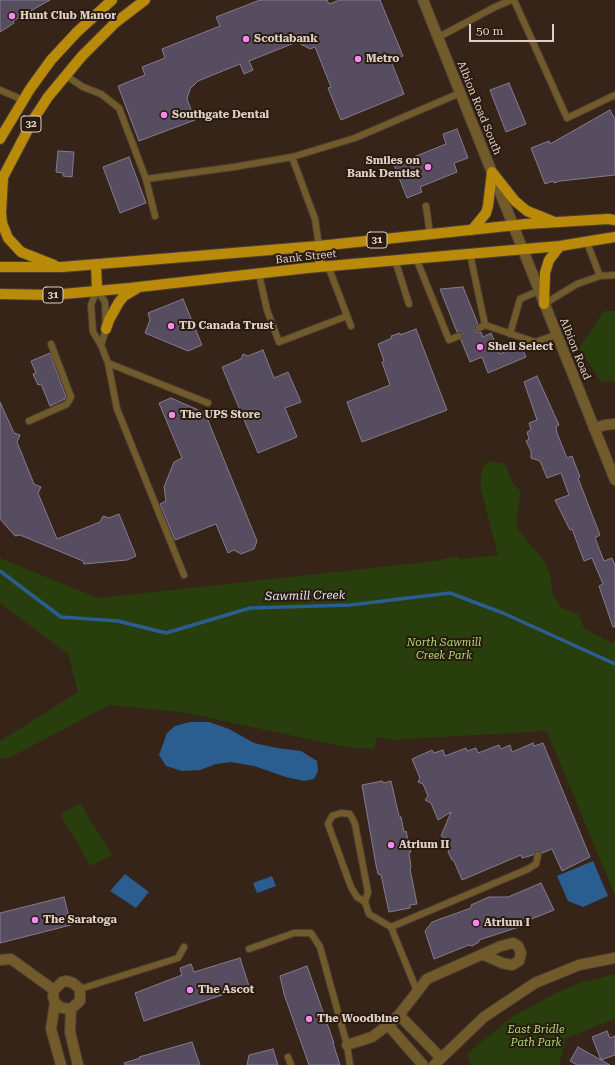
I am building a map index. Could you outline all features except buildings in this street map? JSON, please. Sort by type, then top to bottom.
[{"type":"main road","name":"32","points":[[0,139],[23,100],[64,45],[112,0]]},
{"type":"main road","name":"32","points":[[2,180],[33,120],[65,75],[103,35],[145,0]]},
{"type":"main road","points":[[492,172],[515,201],[527,211],[556,222]]},
{"type":"main road","points":[[472,230],[486,213],[492,172]]},
{"type":"main road","points":[[2,180],[0,213],[4,230],[10,241],[21,252],[30,257],[62,267]]},
{"type":"main road","name":"Bank Street","points":[[0,267],[62,267],[319,246],[556,222],[608,219],[615,220]]},
{"type":"main road","name":"Bank Street","points":[[3,295],[52,295],[141,287],[395,260],[560,246],[586,240],[615,237]]},
{"type":"main road","points":[[319,246],[324,267]]},
{"type":"main road","points":[[544,304],[544,273],[549,260],[560,246]]},
{"type":"main road","points":[[96,264],[97,290]]},
{"type":"main road","points":[[106,329],[115,307],[124,296],[141,287]]},
{"type":"street","name":"Albion Road South","points":[[423,0],[512,226]]},
{"type":"street","name":"Albion Road","points":[[512,226],[615,480]]},
{"type":"street","points":[[594,428],[615,424]]},
{"type":"street","points":[[347,1045],[372,1037],[388,1025],[399,1015],[427,979],[484,955]]},
{"type":"street","points":[[399,1015],[437,1062],[484,1017],[535,983],[579,965],[615,958]]},
{"type":"street","points":[[0,960],[11,959],[54,990]]},
{"type":"street","points":[[61,1065],[52,1029],[55,1003],[53,996],[54,990],[62,982],[67,981],[77,985],[80,989],[80,1001],[71,1009],[70,1032],[78,1065]]},
{"type":"street","points":[[55,1003],[62,1008],[71,1009]]},
{"type":"street","points":[[388,1025],[423,1065]]},
{"type":"lane","points":[[437,38],[493,8],[513,0],[567,118],[615,96]]},
{"type":"lane","points":[[65,75],[83,87],[101,94],[119,108],[146,179],[154,216]]},
{"type":"lane","points":[[0,90],[23,100]]},
{"type":"lane","points":[[146,179],[234,167],[292,157],[355,138],[460,93]]},
{"type":"lane","points":[[292,157],[315,219],[319,246]]},
{"type":"lane","points":[[426,206],[430,234]]},
{"type":"lane","points":[[586,240],[600,276]]},
{"type":"lane","points":[[470,254],[482,326],[535,342],[556,335]]},
{"type":"lane","points":[[416,258],[449,340],[459,336]]},
{"type":"lane","points":[[395,260],[409,304]]},
{"type":"lane","points":[[324,267],[351,326]]},
{"type":"lane","points":[[259,274],[267,310],[279,342],[347,316]]},
{"type":"lane","points":[[544,304],[577,284],[600,276],[615,275]]},
{"type":"lane","points":[[97,290],[105,302],[106,329],[101,345]]},
{"type":"lane","points":[[97,290],[91,305],[93,332],[101,345],[108,364],[117,409],[184,575]]},
{"type":"lane","points":[[510,334],[520,299],[538,291]]},
{"type":"lane","points":[[29,421],[67,404],[72,395],[51,344]]},
{"type":"lane","points":[[108,364],[208,403]]},
{"type":"lane","points":[[365,902],[357,897],[350,887],[328,824],[332,816],[340,813],[350,814],[355,824],[368,892],[365,902],[369,914],[390,927],[417,991]]},
{"type":"lane","points":[[390,927],[528,869],[536,864],[538,855]]},
{"type":"lane","points":[[248,949],[294,933],[311,933],[320,947],[347,1045],[350,1065]]},
{"type":"lane","points":[[80,989],[178,958],[184,947]]},
{"type":"lane","points":[[288,1057],[291,1065]]},
{"type":"green space","points":[[604,311],[615,311],[615,381],[601,382],[579,348]]},
{"type":"green space","name":"North Sawmill Creek Park","points":[[489,461],[505,464],[511,480],[521,492],[516,521],[518,529],[543,560],[550,573],[553,596],[563,609],[578,614],[584,628],[611,643],[615,642],[615,896],[547,731],[390,740],[377,737],[374,749],[345,747],[187,713],[110,705],[7,759],[0,758],[0,741],[78,692],[68,654],[0,603],[0,558],[98,598],[435,561],[456,556],[461,559],[498,555],[481,490],[481,474],[483,466]]},
{"type":"green space","points":[[80,803],[112,855],[91,866],[60,815]]},
{"type":"green space","name":"East Bridle Path Park","points":[[615,974],[615,1019],[566,1038],[559,1065],[471,1065],[467,1054],[512,1017],[558,992],[580,983]]},
{"type":"water","points":[[190,722],[209,722],[229,729],[254,743],[301,751],[317,761],[318,771],[314,779],[304,781],[286,777],[254,766],[231,762],[216,764],[200,770],[182,771],[166,766],[159,755],[167,733],[175,726]]},
{"type":"water","points":[[593,861],[608,896],[583,907],[568,901],[557,876]]},
{"type":"water","points":[[125,874],[149,892],[136,908],[110,891]]},
{"type":"water","points":[[272,876],[276,886],[257,893],[253,883]]},
{"type":"waterway","name":"Sawmill Creek","points":[[0,571],[61,617],[118,621],[166,633],[250,608],[350,605],[450,593],[503,613],[615,664]]},
{"type":"place","name":"Hunt Club Manor","points":[[12,16]]},
{"type":"place","name":"Scotiabank","points":[[246,39]]},
{"type":"place","name":"Metro","points":[[358,59]]},
{"type":"place","name":"Southgate Dental","points":[[164,115]]},
{"type":"place","name":"Smiles on Bank Dentist","points":[[428,167]]},
{"type":"place","name":"TD Canada Trust","points":[[171,326]]},
{"type":"place","name":"Shell Select","points":[[480,347]]},
{"type":"place","name":"The UPS Store","points":[[172,415]]},
{"type":"place","name":"Atrium II","points":[[391,845]]},
{"type":"place","name":"The Saratoga","points":[[35,920]]},
{"type":"place","name":"Atrium I","points":[[476,923]]},
{"type":"place","name":"The Ascot","points":[[190,990]]},
{"type":"place","name":"The Woodbine","points":[[309,1019]]}]
